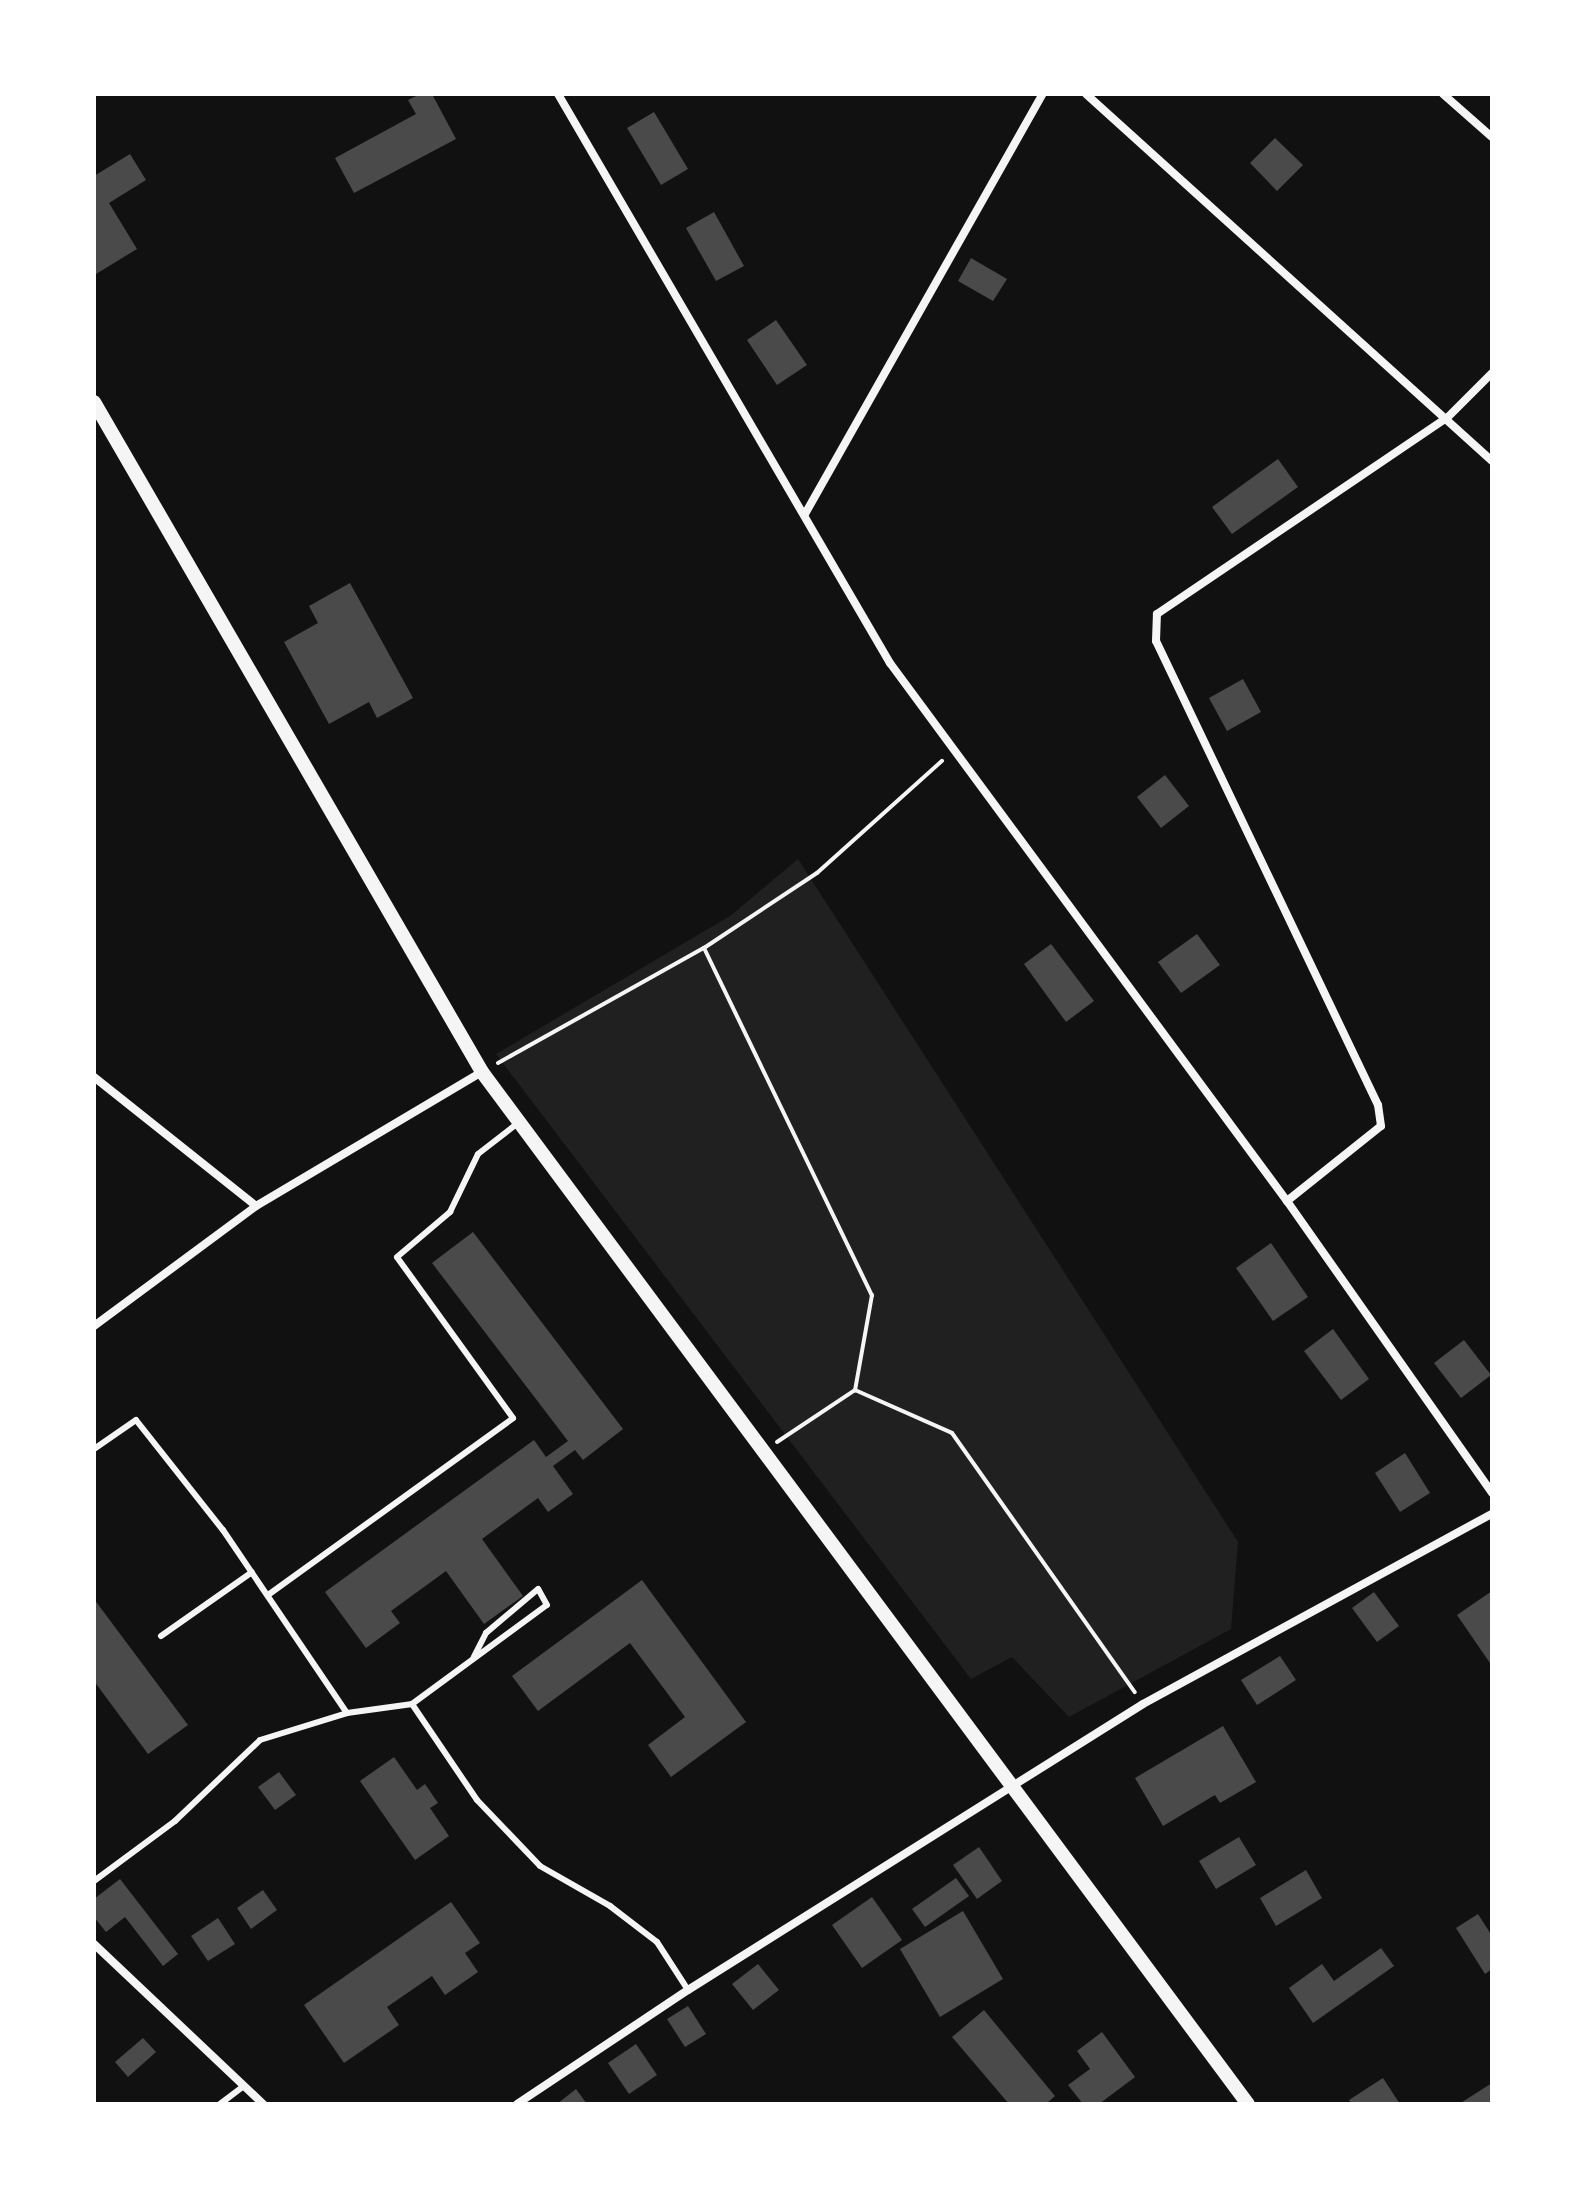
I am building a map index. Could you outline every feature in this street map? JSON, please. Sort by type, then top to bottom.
[{"type":"street","points":[[558,94],[890,663],[1287,1201],[1492,1493]]},
{"type":"street","points":[[805,514],[1043,94]]},
{"type":"street","points":[[1086,94],[1492,461]]},
{"type":"street","points":[[1443,94],[1492,137]]},
{"type":"street","points":[[1287,1201],[1381,1126],[1378,1105],[1156,641],[1157,614],[1447,418],[1492,373]]},
{"type":"street","points":[[94,402],[482,1072],[1248,2104]]},
{"type":"street","points":[[94,1326],[256,1206],[482,1072]]},
{"type":"street","points":[[94,1077],[256,1206]]},
{"type":"street","points":[[517,2104],[688,1990],[1143,1704],[1492,1514]]},
{"type":"street","points":[[94,1944],[263,2104]]},
{"type":"lane","points":[[268,1595],[513,1418],[397,1257],[450,1212],[478,1154],[520,1122]]},
{"type":"lane","points":[[94,1449],[136,1420],[252,1572],[347,1713]]},
{"type":"lane","points":[[161,1636],[252,1572]]},
{"type":"lane","points":[[94,1881],[175,1821],[260,1740],[347,1713],[412,1704],[547,1605],[538,1589],[486,1633],[474,1657]]},
{"type":"lane","points":[[412,1704],[477,1800],[540,1866],[610,1906],[657,1942],[688,1990]]},
{"type":"lane","points":[[220,2104],[244,2086]]},
{"type":"path","points":[[482,1072],[704,948],[817,873],[953,751]]},
{"type":"path","points":[[704,948],[872,1295],[855,1390],[764,1450]]},
{"type":"path","points":[[855,1390],[952,1433],[1143,1704]]},
{"type":"shaded area","points":[[798,859],[1238,1542],[1231,1629],[1069,1717],[1012,1657],[971,1679],[496,1054],[730,916]]},
{"type":"building","points":[[420,94],[432,94],[456,139],[354,193],[335,158],[416,114],[408,100]]},
{"type":"building","points":[[654,112],[688,169],[661,185],[627,128]]},
{"type":"building","points":[[1275,138],[1303,165],[1277,191],[1250,163]]},
{"type":"building","points":[[130,154],[146,180],[109,203],[137,249],[96,274],[94,176]]},
{"type":"building","points":[[714,212],[744,266],[716,281],[686,228]]},
{"type":"building","points":[[971,258],[1007,279],[993,301],[958,281]]},
{"type":"building","points":[[776,320],[807,365],[777,385],[747,340]]},
{"type":"building","points":[[1278,459],[1298,487],[1232,534],[1212,507]]},
{"type":"building","points":[[350,583],[413,698],[377,718],[369,702],[329,724],[284,642],[318,623],[309,606]]},
{"type":"building","points":[[1243,679],[1261,712],[1227,731],[1209,698]]},
{"type":"building","points":[[1165,775],[1189,806],[1161,828],[1137,797]]},
{"type":"building","points":[[1197,934],[1220,965],[1181,993],[1158,962]]},
{"type":"building","points":[[1051,944],[1094,1001],[1066,1022],[1024,964]]},
{"type":"building","points":[[473,1232],[623,1429],[583,1460],[575,1450],[553,1466],[573,1494],[548,1512],[538,1498],[482,1539],[523,1596],[484,1624],[446,1571],[391,1611],[400,1623],[366,1648],[325,1592],[534,1440],[546,1457],[568,1441],[432,1263]]},
{"type":"building","points":[[1271,1243],[1308,1297],[1273,1321],[1236,1268]]},
{"type":"building","points":[[1333,1329],[1369,1379],[1341,1400],[1304,1351]]},
{"type":"building","points":[[1464,1340],[1491,1375],[1461,1398],[1434,1363]]},
{"type":"building","points":[[1405,1453],[1430,1493],[1400,1512],[1375,1473]]},
{"type":"building","points":[[642,1580],[746,1722],[671,1777],[648,1745],[685,1717],[630,1643],[538,1711],[512,1676]]},
{"type":"building","points":[[1492,1591],[1492,1666],[1457,1615]]},
{"type":"building","points":[[1374,1592],[1399,1626],[1377,1642],[1352,1608]]},
{"type":"building","points":[[94,1599],[188,1725],[148,1754],[94,1681]]},
{"type":"building","points":[[1280,1656],[1296,1680],[1257,1705],[1241,1680]]},
{"type":"building","points":[[1223,1726],[1256,1782],[1220,1803],[1215,1795],[1163,1826],[1135,1778]]},
{"type":"building","points":[[394,1757],[417,1790],[425,1784],[438,1803],[430,1808],[449,1836],[415,1860],[360,1781]]},
{"type":"building","points":[[279,1772],[296,1795],[275,1810],[258,1787]]},
{"type":"building","points":[[1239,1837],[1256,1865],[1216,1889],[1199,1861]]},
{"type":"building","points":[[979,1847],[1002,1881],[977,1899],[953,1865]]},
{"type":"building","points":[[1306,1870],[1322,1898],[1276,1926],[1260,1898]]},
{"type":"building","points":[[956,1878],[969,1896],[925,1927],[912,1909]]},
{"type":"building","points":[[120,1879],[178,1954],[163,1966],[125,1917],[106,1932],[94,1917],[94,1899]]},
{"type":"building","points":[[263,1890],[277,1910],[251,1929],[237,1908]]},
{"type":"building","points":[[872,1897],[902,1940],[862,1968],[832,1925]]},
{"type":"building","points":[[451,1902],[480,1943],[465,1953],[478,1972],[445,1995],[432,1976],[387,2007],[399,2025],[344,2063],[304,2005]]},
{"type":"building","points":[[963,1911],[1003,1979],[940,2017],[900,1949]]},
{"type":"building","points":[[1478,1914],[1492,1936],[1492,1969],[1485,1974],[1456,1928]]},
{"type":"building","points":[[218,1918],[235,1944],[208,1961],[191,1936]]},
{"type":"building","points":[[1381,1948],[1394,1966],[1313,2023],[1289,1988],[1322,1964],[1334,1981]]},
{"type":"building","points":[[758,1964],[779,1990],[753,2010],[732,1984]]},
{"type":"building","points":[[688,2006],[706,2034],[685,2047],[667,2019]]},
{"type":"building","points":[[984,2010],[1055,2096],[1046,2104],[1009,2104],[952,2037]]},
{"type":"building","points":[[1102,2032],[1135,2077],[1099,2104],[1083,2104],[1068,2085],[1090,2069],[1077,2051]]},
{"type":"building","points":[[143,2038],[156,2052],[128,2077],[115,2062]]},
{"type":"building","points":[[636,2044],[657,2075],[629,2094],[608,2063]]},
{"type":"building","points":[[1383,2078],[1400,2104],[1351,2104],[1349,2100]]},
{"type":"building","points":[[1492,2083],[1492,2104],[1459,2104]]},
{"type":"building","points":[[576,2089],[587,2104],[557,2104]]}]
